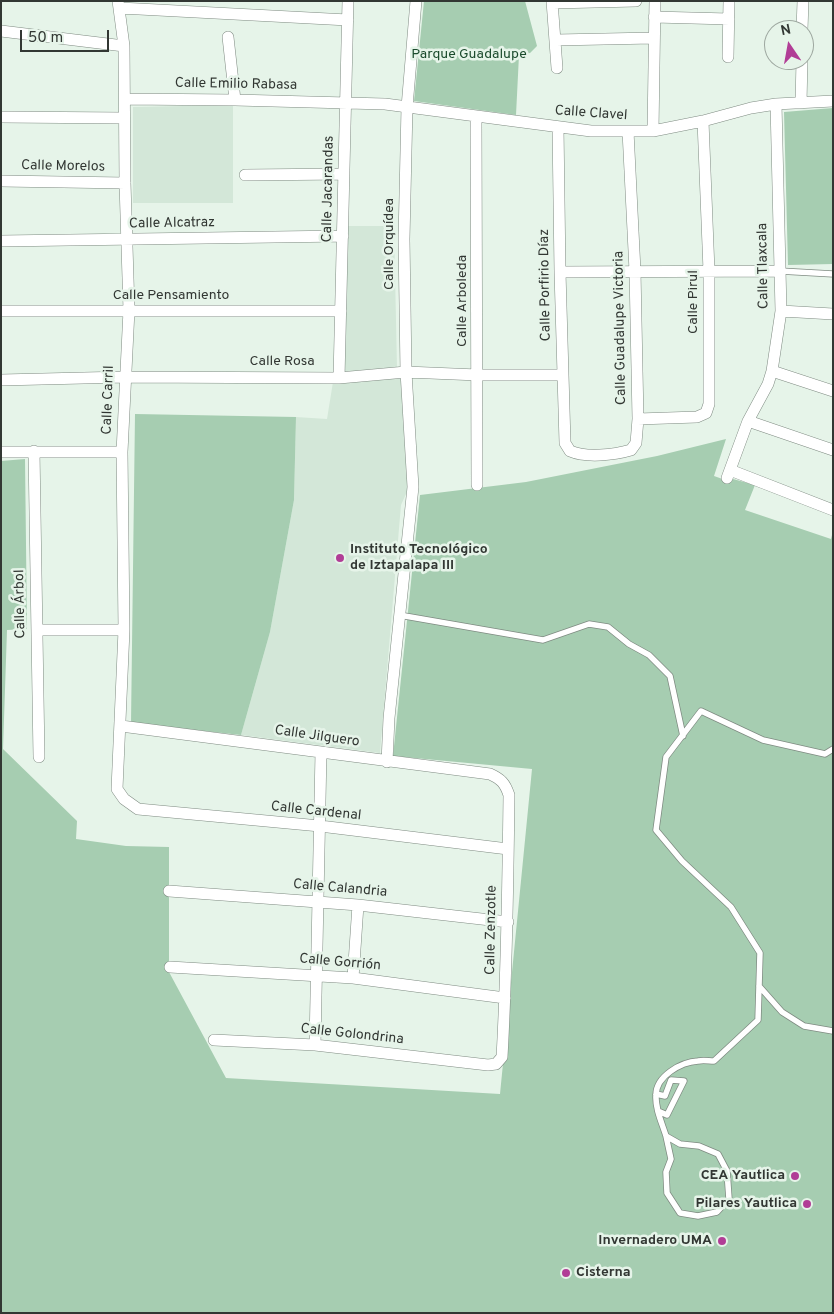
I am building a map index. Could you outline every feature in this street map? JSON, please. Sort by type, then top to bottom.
[{"type":"street","name":"Calle Jacarandas","points":[[339,378],[348,1]]},
{"type":"street","name":"Calle Orquídea","points":[[399,615],[413,487],[406,372],[404,239],[407,107],[416,1]]},
{"type":"street","points":[[558,68],[552,2],[636,1]]},
{"type":"street","points":[[652,131],[655,1]]},
{"type":"street","points":[[728,57],[729,1]]},
{"type":"street","points":[[802,20],[803,1]]},
{"type":"street","points":[[119,5],[348,20]]},
{"type":"street","name":"Calle Carril","points":[[119,5],[124,46],[125,183],[129,310],[122,452],[124,630],[117,789],[124,799]]},
{"type":"street","points":[[654,17],[729,19]]},
{"type":"street","points":[[1,32],[124,46]]},
{"type":"street","points":[[228,37],[235,100]]},
{"type":"street","points":[[556,40],[654,38]]},
{"type":"street","points":[[801,103],[802,70]]},
{"type":"street","name":"Calle Emilio Rabasa","points":[[125,99],[346,103]]},
{"type":"street","name":"Calle Clavel","points":[[346,103],[407,107],[591,131],[652,131],[703,121],[750,108],[776,104],[833,101]]},
{"type":"street","name":"Calle Tlaxcala","points":[[776,104],[781,311],[772,371],[768,384],[748,421],[728,474],[833,510]]},
{"type":"street","name":"Calle Arboleda","points":[[476,116],[477,485]]},
{"type":"street","points":[[1,117],[124,118]]},
{"type":"street","name":"Calle Pirul","points":[[638,419],[697,417],[706,413],[709,404],[709,271],[703,121]]},
{"type":"street","name":"Calle Porfirio Díaz","points":[[558,127],[565,443]]},
{"type":"street","name":"Calle Guadalupe Victoria","points":[[565,443],[570,451],[579,455],[622,452],[631,450],[636,443],[638,419],[635,271],[628,131]]},
{"type":"street","points":[[245,175],[344,174]]},
{"type":"street","name":"Calle Morelos","points":[[1,181],[125,183]]},
{"type":"street","name":"Calle Alcatraz","points":[[1,241],[343,236]]},
{"type":"street","points":[[560,272],[779,271]]},
{"type":"street","name":"Calle Pensamiento","points":[[1,311],[341,311]]},
{"type":"street","points":[[781,311],[833,314]]},
{"type":"street","points":[[772,371],[833,391]]},
{"type":"street","name":"Calle Rosa","points":[[1,380],[125,377],[339,378],[406,372],[478,375],[563,375]]},
{"type":"street","points":[[748,421],[833,450]]},
{"type":"street","name":"Calle Árbol","points":[[34,451],[39,757]]},
{"type":"street","points":[[1,452],[122,452]]},
{"type":"street","points":[[387,762],[389,718],[399,615]]},
{"type":"street","points":[[37,630],[124,630]]},
{"type":"street","name":"Calle Jilguero","points":[[120,726],[490,774],[500,778],[506,786]]},
{"type":"street","points":[[315,1045],[322,752]]},
{"type":"street","name":"Calle Zenzotle","points":[[488,1065],[496,1064],[502,1057],[508,922],[509,794],[506,786]]},
{"type":"street","name":"Calle Cardenal","points":[[124,799],[138,809],[320,826],[508,849]]},
{"type":"street","name":"Calle Calandria","points":[[169,891],[358,905],[508,922]]},
{"type":"street","points":[[353,978],[358,905]]},
{"type":"street","name":"Calle Gorrión","points":[[170,966],[353,978],[505,998]]},
{"type":"street","name":"Calle Golondrina","points":[[214,1040],[315,1045],[488,1065]]},
{"type":"lane","points":[[779,271],[833,274]]},
{"type":"lane","points":[[399,615],[543,640],[589,624],[608,626],[629,644],[649,655],[670,676],[683,736]]},
{"type":"lane","points":[[666,1136],[680,1144],[699,1146],[718,1154],[727,1171],[729,1199],[717,1212],[698,1216],[680,1214],[667,1193],[666,1172],[671,1159],[658,1111],[656,1094],[659,1082],[682,1065],[697,1060],[714,1061],[758,1020],[760,954],[732,907],[682,861],[656,830],[666,757],[701,712],[764,740],[825,754],[833,749]]},
{"type":"lane","points":[[759,986],[782,1012],[804,1026],[833,1030]]},
{"type":"lane","points":[[656,1094],[664,1096],[671,1080],[684,1081],[667,1115],[658,1111]]},
{"type":"shaded area","points":[[233,105],[233,203],[133,203],[133,107]]},
{"type":"shaded area","points":[[344,226],[394,226],[397,368],[345,372]]},
{"type":"shaded area","name":"Instituto Tecnológico de Iztapalapa III","points":[[409,374],[410,485],[401,505],[380,753],[241,735],[270,632],[294,500],[296,417],[327,419],[333,382]]},
{"type":"green space","name":"Parque Guadalupe","points":[[424,1],[525,1],[537,46],[530,53],[519,55],[516,115],[414,101]]},
{"type":"green space","points":[[833,108],[833,264],[788,265],[784,112]]},
{"type":"green space","points":[[135,414],[296,417],[294,500],[270,632],[241,735],[131,723]]},
{"type":"green space","points":[[726,439],[714,476],[731,482],[733,479],[755,485],[745,510],[831,539],[833,531],[833,1313],[1,1313],[1,461],[25,459],[27,629],[7,630],[3,749],[77,821],[76,839],[126,846],[169,847],[169,972],[226,1078],[500,1094],[532,769],[393,756],[420,495],[526,482],[657,456]]},
{"type":"place","name":"Instituto Tecnológico de Iztapalapa III","points":[[340,558]]},
{"type":"place","name":"CEA Yautlica","points":[[795,1176]]},
{"type":"place","name":"Pilares Yautlica","points":[[807,1204]]},
{"type":"place","name":"Invernadero UMA","points":[[722,1241]]},
{"type":"place","name":"Cisterna","points":[[566,1273]]}]
